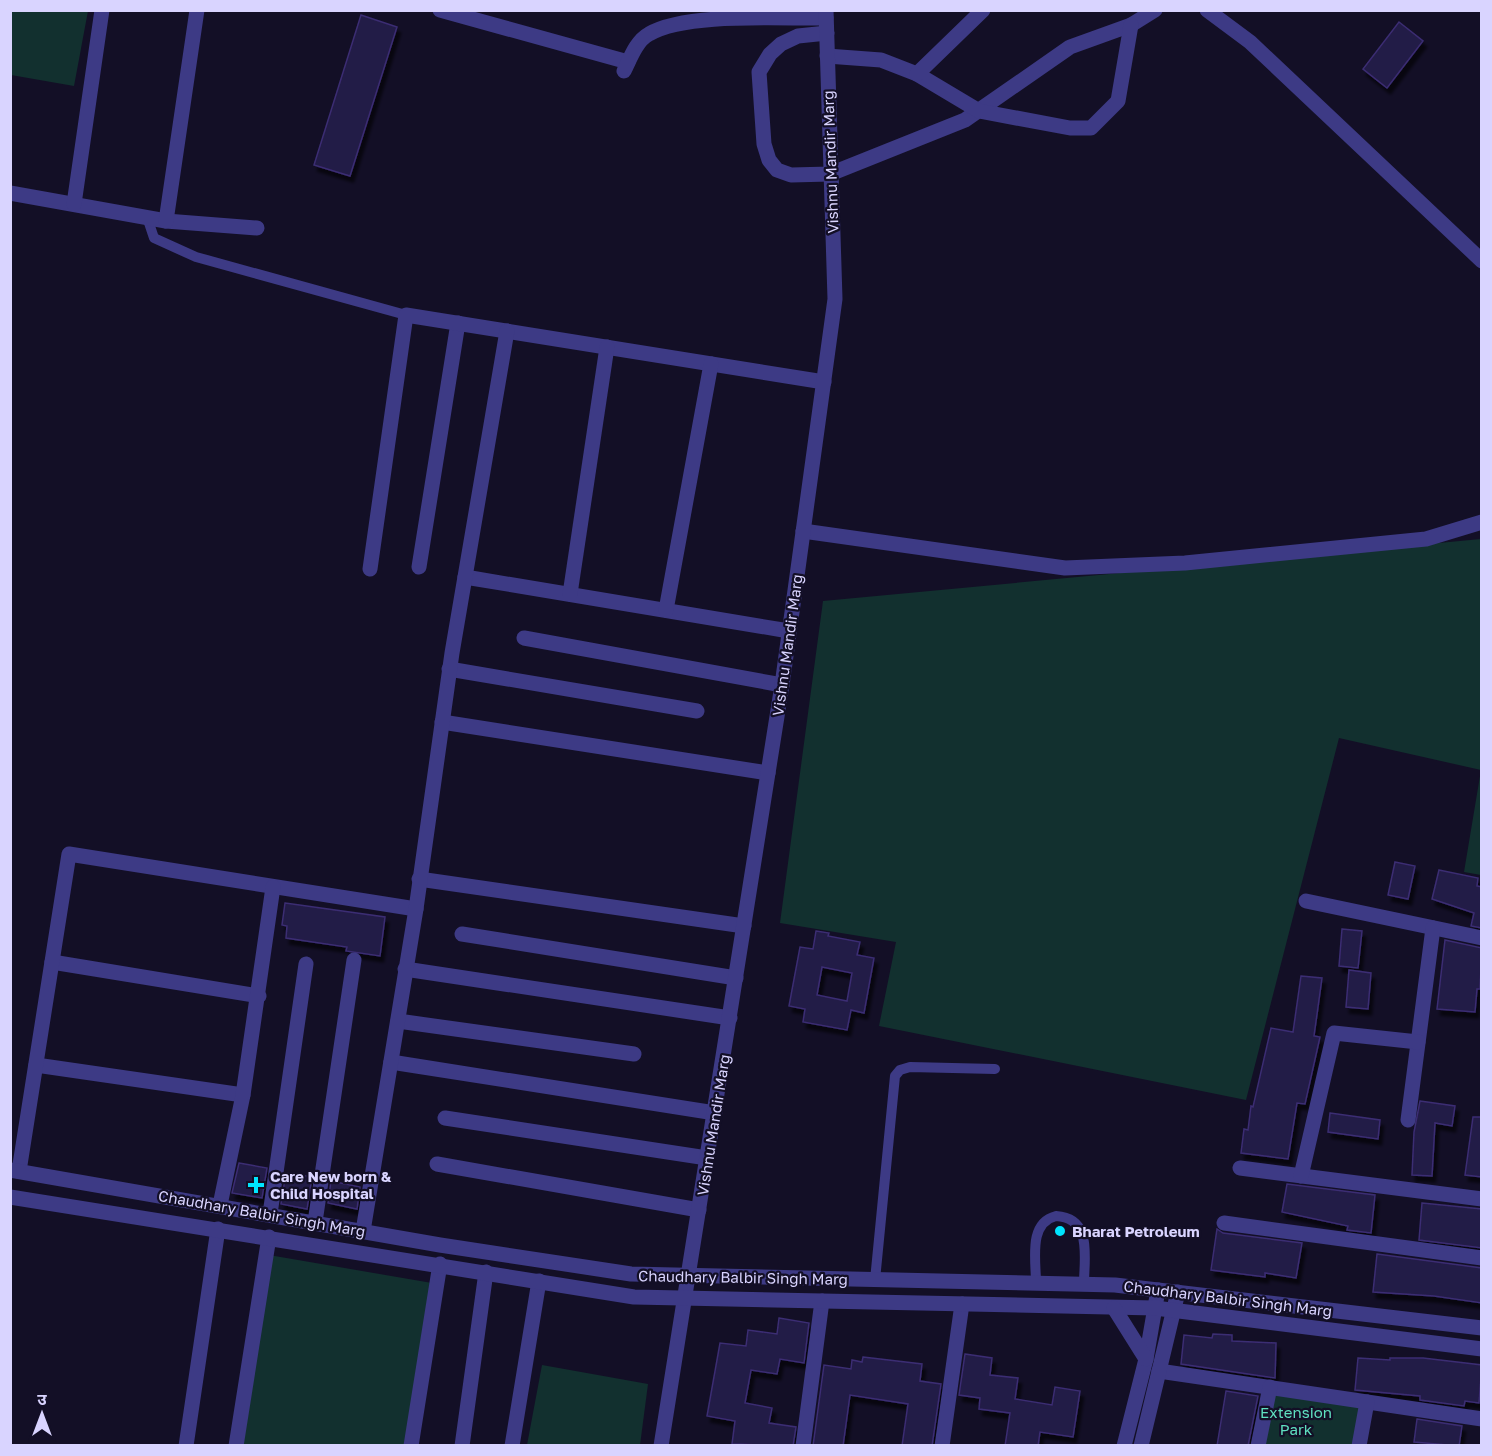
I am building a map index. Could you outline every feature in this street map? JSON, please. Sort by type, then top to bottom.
[{"type":"street","points":[[74,204],[102,10]]},
{"type":"street","points":[[166,221],[197,10]]},
{"type":"street","points":[[440,10],[626,66],[647,34],[664,27],[710,21],[826,20]]},
{"type":"street","points":[[917,74],[983,10]]},
{"type":"street","points":[[826,20],[770,54],[759,72],[759,101],[764,144],[769,160],[777,170],[791,175],[830,174],[965,120],[1070,47],[1131,25],[1155,10]]},
{"type":"street","points":[[1207,10],[1250,42],[1482,261]]},
{"type":"street","name":"Vishnu Mandir Marg","points":[[661,1446],[687,1298],[782,685],[835,299],[826,20]]},
{"type":"street","points":[[827,56],[881,60],[917,74],[979,111],[1070,128],[1091,128],[1118,101],[1131,25]]},
{"type":"street","points":[[10,193],[166,221],[257,228]]},
{"type":"street","points":[[370,569],[406,315],[824,382]]},
{"type":"street","points":[[419,567],[458,323]]},
{"type":"street","points":[[363,1231],[416,909],[449,669],[507,331]]},
{"type":"street","points":[[570,594],[608,347]]},
{"type":"street","points":[[666,610],[711,364]]},
{"type":"street","points":[[803,531],[1065,568],[1185,563],[1426,539],[1482,522]]},
{"type":"street","points":[[465,577],[789,631]]},
{"type":"street","points":[[524,638],[782,685]]},
{"type":"street","points":[[449,669],[697,711]]},
{"type":"street","points":[[442,723],[768,773]]},
{"type":"street","points":[[15,1171],[36,1065],[69,854],[416,909]]},
{"type":"street","points":[[419,879],[744,926]]},
{"type":"street","points":[[220,1205],[243,1095],[273,887]]},
{"type":"street","points":[[1306,901],[1482,938]]},
{"type":"street","points":[[1408,1120],[1433,928]]},
{"type":"street","points":[[462,934],[736,978]]},
{"type":"street","points":[[315,1222],[354,960]]},
{"type":"street","points":[[52,962],[258,996]]},
{"type":"street","points":[[270,1214],[306,964]]},
{"type":"street","points":[[405,969],[729,1018]]},
{"type":"street","points":[[398,1021],[634,1054]]},
{"type":"street","points":[[1301,1176],[1334,1033],[1418,1042]]},
{"type":"street","points":[[391,1062],[715,1113]]},
{"type":"street","points":[[36,1065],[243,1095]]},
{"type":"street","points":[[446,1118],[707,1158]]},
{"type":"street","points":[[437,1164],[699,1210]]},
{"type":"street","points":[[1240,1168],[1482,1199]]},
{"type":"street","name":"Chaudhary Balbir Singh Marg","points":[[15,1171],[631,1274],[1084,1284],[1178,1292],[1482,1328]]},
{"type":"street","name":"Chaudhary Balbir Singh Marg","points":[[10,1197],[440,1264],[634,1297],[1155,1308],[1482,1349]]},
{"type":"street","points":[[1224,1223],[1482,1258]]},
{"type":"street","points":[[186,1446],[218,1229]]},
{"type":"street","points":[[236,1446],[269,1237]]},
{"type":"street","points":[[411,1446],[440,1264]]},
{"type":"street","points":[[462,1446],[486,1272]]},
{"type":"street","points":[[512,1446],[538,1281]]},
{"type":"street","points":[[1124,1446],[1146,1359],[1158,1290]]},
{"type":"street","points":[[1141,1446],[1178,1292]]},
{"type":"street","points":[[803,1446],[822,1301]]},
{"type":"street","points":[[942,1446],[962,1304]]},
{"type":"street","points":[[1114,1308],[1146,1359]]},
{"type":"street","points":[[1159,1371],[1482,1419]]},
{"type":"street","points":[[1258,1446],[1270,1387]]},
{"type":"street","points":[[1359,1446],[1367,1402]]},
{"type":"lane","points":[[147,217],[154,238],[196,257],[406,315]]},
{"type":"lane","points":[[875,1280],[895,1076],[900,1070],[910,1067],[995,1069]]},
{"type":"lane","points":[[1036,1283],[1036,1234],[1043,1223],[1056,1216],[1073,1220],[1083,1232],[1084,1284]]},
{"type":"green space","points":[[10,11],[88,11],[74,86],[11,75]]},
{"type":"green space","points":[[1481,539],[1481,770],[1339,738],[1246,1100],[879,1026],[896,942],[780,923],[823,601]]},
{"type":"green space","points":[[1481,770],[1481,875],[1464,872]]},
{"type":"green space","points":[[263,1254],[432,1283],[405,1445],[231,1446]]},
{"type":"green space","points":[[542,1365],[648,1384],[640,1445],[527,1445]]},
{"type":"green space","name":"Extension Park","points":[[1275,1395],[1367,1402],[1359,1445],[1265,1446]]},
{"type":"building","points":[[361,15],[397,27],[350,176],[314,165]]},
{"type":"building","points":[[1399,22],[1423,41],[1387,88],[1363,69]]},
{"type":"building","points":[[1395,862],[1415,866],[1408,899],[1388,895]]},
{"type":"building","points":[[1439,870],[1478,878],[1477,886],[1482,887],[1482,928],[1471,926],[1474,913],[1432,899]]},
{"type":"building","points":[[285,903],[385,917],[380,956],[346,951],[347,947],[286,938],[287,926],[282,925]]},
{"type":"building","points":[[1342,929],[1362,931],[1358,968],[1339,966]]},
{"type":"building","points":[[816,931],[829,933],[828,936],[860,942],[857,955],[874,958],[864,1013],[851,1010],[847,1030],[803,1022],[805,1009],[789,1006],[800,947],[813,949]],"holes":[[[822,967],[852,973],[847,1001],[817,995]]]},
{"type":"building","points":[[1445,940],[1482,948],[1480,989],[1477,989],[1475,1012],[1437,1009]]},
{"type":"building","points":[[1349,970],[1371,973],[1368,1009],[1346,1007]]},
{"type":"building","points":[[1301,976],[1322,978],[1314,1036],[1320,1037],[1305,1104],[1297,1103],[1288,1159],[1241,1153],[1244,1129],[1248,1130],[1251,1106],[1253,1107],[1271,1028],[1293,1032]]},
{"type":"building","points":[[1420,1101],[1455,1106],[1452,1126],[1435,1123],[1432,1176],[1412,1175],[1414,1132]]},
{"type":"building","points":[[1330,1113],[1380,1120],[1378,1139],[1328,1132]]},
{"type":"building","points":[[1473,1117],[1482,1117],[1482,1177],[1465,1175]]},
{"type":"building","points":[[239,1163],[267,1168],[262,1198],[232,1193]]},
{"type":"building","points":[[286,1173],[312,1177],[307,1209],[281,1204]]},
{"type":"building","points":[[331,1181],[360,1187],[357,1209],[328,1203]]},
{"type":"building","points":[[1287,1184],[1375,1195],[1371,1233],[1347,1230],[1348,1226],[1282,1212]]},
{"type":"building","points":[[1422,1203],[1482,1209],[1482,1248],[1419,1240]]},
{"type":"building","points":[[1217,1229],[1223,1233],[1302,1243],[1296,1278],[1265,1273],[1265,1277],[1211,1270]]},
{"type":"building","points":[[1377,1254],[1482,1268],[1482,1303],[1434,1296],[1373,1292]]},
{"type":"building","points":[[779,1318],[809,1323],[804,1363],[780,1359],[777,1374],[751,1370],[745,1403],[772,1408],[769,1423],[796,1427],[793,1446],[732,1444],[735,1421],[707,1416],[720,1343],[746,1346],[748,1330],[777,1334]]},
{"type":"building","points":[[1213,1334],[1232,1335],[1232,1341],[1276,1343],[1275,1378],[1181,1364],[1184,1335],[1212,1338]]},
{"type":"building","points":[[965,1354],[992,1358],[990,1375],[1018,1378],[1015,1399],[1052,1405],[1055,1387],[1080,1391],[1073,1437],[1040,1432],[1038,1446],[1005,1446],[1010,1413],[979,1409],[980,1398],[959,1395]]},
{"type":"building","points":[[863,1357],[922,1364],[920,1381],[941,1384],[932,1446],[902,1446],[908,1404],[850,1395],[843,1446],[813,1446],[824,1365],[851,1369],[852,1360],[862,1362]]},
{"type":"building","points":[[1358,1358],[1390,1360],[1390,1358],[1423,1358],[1482,1365],[1479,1403],[1465,1401],[1464,1406],[1420,1400],[1420,1396],[1355,1390]]},
{"type":"building","points":[[1226,1391],[1258,1396],[1248,1446],[1217,1446]]},
{"type":"building","points":[[1417,1419],[1462,1426],[1459,1446],[1414,1442]]},
{"type":"place","name":"Care New born & Child Hospital","points":[[256,1185]]},
{"type":"place","name":"Bharat Petroleum","points":[[1060,1231]]}]
